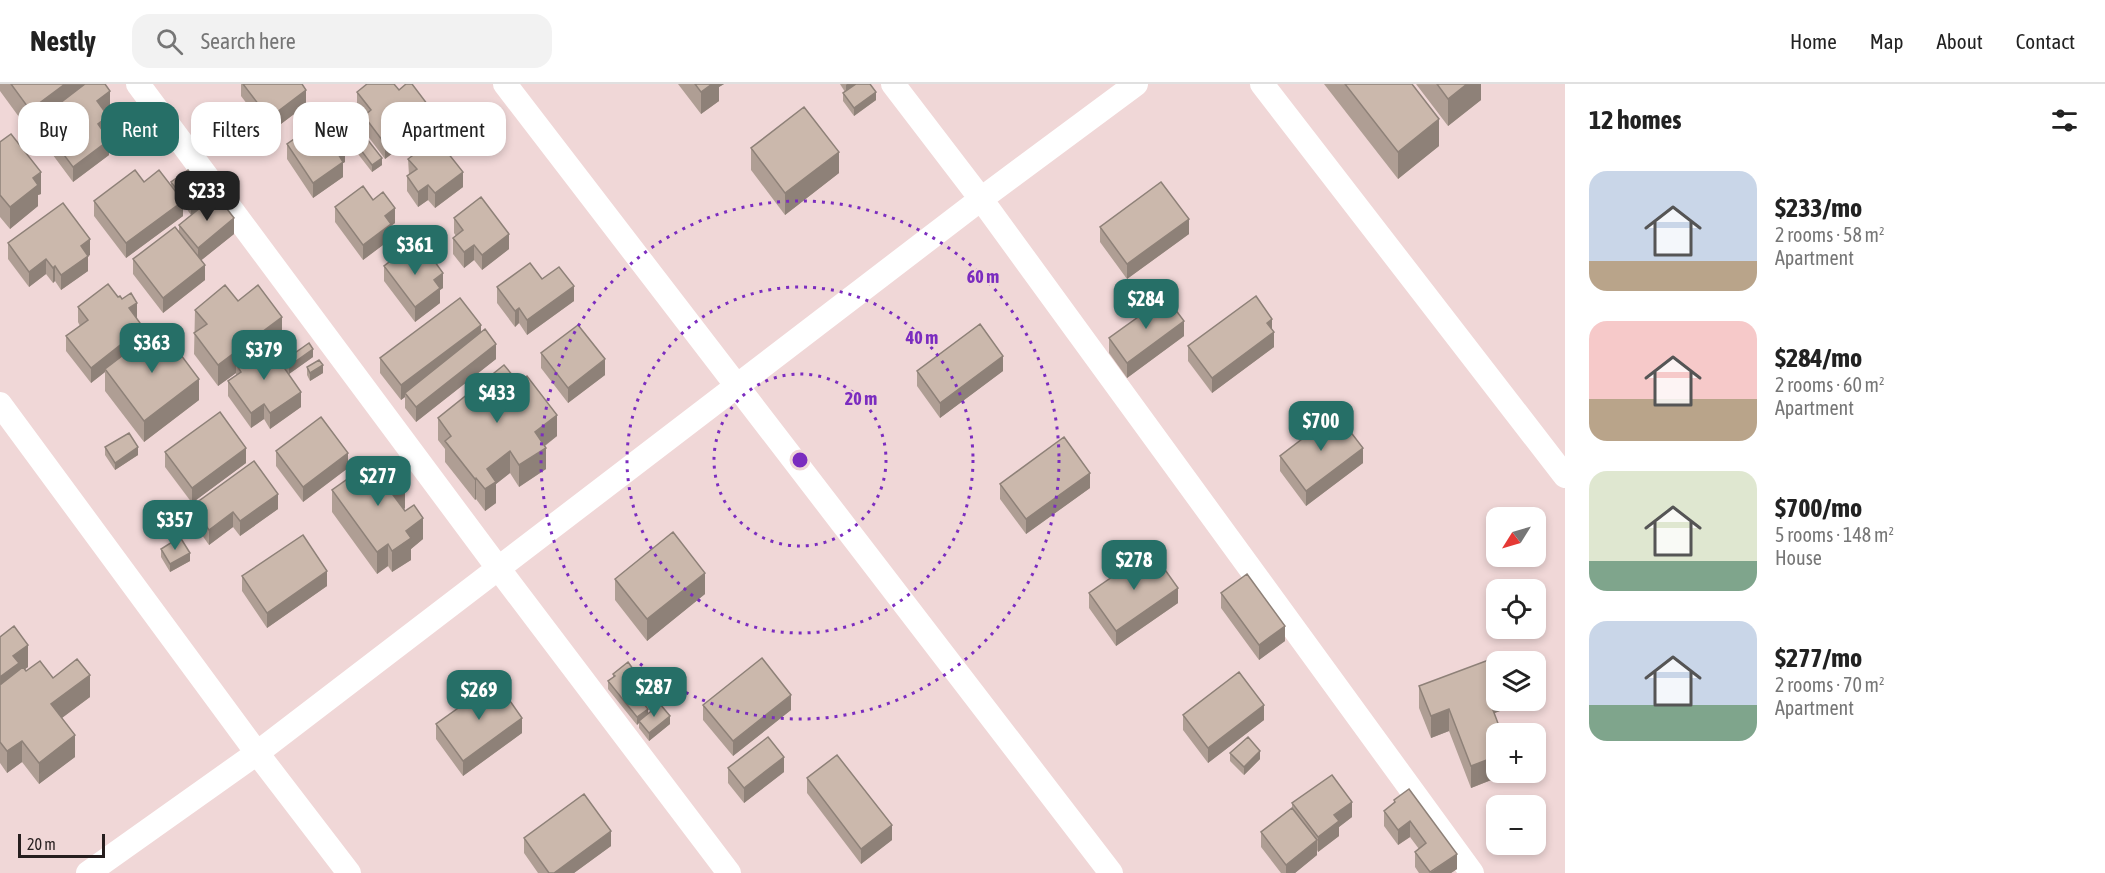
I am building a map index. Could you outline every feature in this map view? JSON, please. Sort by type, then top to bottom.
[{"type":"street","points":[[138,84],[498,568],[729,873]]},
{"type":"street","points":[[505,84],[1111,873]]},
{"type":"street","points":[[893,84],[981,199],[1472,873]]},
{"type":"street","points":[[88,873],[257,753],[735,386],[1136,84]]},
{"type":"street","points":[[1262,84],[1565,476]]},
{"type":"street","points":[[0,404],[257,753],[350,873]]},
{"type":"building","points":[[11,84],[65,84],[41,102],[24,102]]},
{"type":"building","points":[[85,84],[105,84],[110,91],[97,101],[101,106],[101,122],[98,124],[101,128],[101,146],[89,155],[89,102],[62,102]]},
{"type":"building","points":[[243,84],[302,84],[306,90],[281,109],[281,102],[257,102]]},
{"type":"building","points":[[367,84],[394,84],[399,90],[406,84],[412,84],[426,102],[381,102],[381,139],[369,123],[371,110],[369,102],[365,102],[357,92]]},
{"type":"building","points":[[695,84],[712,84],[701,92]]},
{"type":"building","points":[[856,84],[870,84],[876,92],[854,108],[843,93]]},
{"type":"building","points":[[1345,84],[1412,84],[1439,119],[1398,152]]},
{"type":"building","points":[[1437,84],[1467,84],[1448,99]]},
{"type":"building","points":[[804,107],[839,152],[785,193],[751,148]]},
{"type":"building","points":[[11,134],[18,143],[18,156],[28,156],[41,172],[33,178],[38,185],[10,207],[0,195],[0,142]]},
{"type":"building","points":[[293,140],[293,153],[287,144]]},
{"type":"building","points":[[369,142],[382,158],[372,165],[365,156],[369,156]]},
{"type":"building","points":[[65,156],[88,156],[73,167]]},
{"type":"building","points":[[295,156],[339,156],[343,162],[313,183]]},
{"type":"building","points":[[412,156],[450,156],[463,172],[435,193],[428,185],[418,192],[407,176],[417,169],[408,159]]},
{"type":"building","points":[[135,170],[144,182],[159,170],[183,201],[126,243],[94,201]]},
{"type":"building","points":[[188,170],[208,195],[191,208],[171,182]]},
{"type":"building","points":[[1161,182],[1189,219],[1127,264],[1100,227]]},
{"type":"building","points":[[363,186],[373,200],[383,192],[395,208],[385,216],[391,224],[363,245],[335,207]]},
{"type":"building","points":[[216,195],[234,218],[198,248],[179,225]]},
{"type":"building","points":[[481,197],[509,234],[482,255],[474,245],[464,252],[453,238],[463,230],[454,218]]},
{"type":"building","points":[[63,203],[90,239],[81,246],[88,256],[61,275],[46,259],[29,272],[8,243]]},
{"type":"building","points":[[175,227],[205,265],[163,298],[133,259]]},
{"type":"building","points":[[409,247],[421,262],[430,255],[443,273],[434,280],[440,288],[415,307],[384,266]]},
{"type":"building","points":[[530,263],[542,279],[559,267],[574,286],[527,320],[519,308],[515,311],[497,287]]},
{"type":"building","points":[[108,284],[122,299],[131,293],[137,303],[129,308],[143,327],[91,368],[66,336],[88,320],[78,307]]},
{"type":"building","points":[[225,285],[238,301],[258,285],[282,317],[218,365],[194,333],[207,324],[195,310]]},
{"type":"building","points":[[1256,296],[1272,319],[1267,323],[1274,332],[1212,378],[1188,346]]},
{"type":"building","points":[[1166,297],[1184,321],[1127,363],[1109,338]]},
{"type":"building","points":[[460,298],[481,325],[401,385],[380,358]]},
{"type":"building","points":[[980,324],[1003,356],[940,403],[917,371]]},
{"type":"building","points":[[578,325],[605,359],[568,388],[541,353]]},
{"type":"building","points":[[160,327],[199,379],[144,421],[105,369]]},
{"type":"building","points":[[485,329],[496,344],[416,407],[405,393]]},
{"type":"building","points":[[267,343],[301,392],[270,413],[264,404],[251,413],[228,381],[241,372],[236,364]]},
{"type":"building","points":[[309,343],[313,349],[289,366],[285,360]]},
{"type":"building","points":[[319,360],[323,365],[310,373],[307,367]]},
{"type":"building","points":[[504,365],[519,383],[527,376],[557,415],[535,432],[546,448],[519,465],[510,451],[487,469],[496,482],[485,489],[445,441],[451,436],[438,418]]},
{"type":"building","points":[[220,412],[246,448],[192,488],[165,452]]},
{"type":"building","points":[[1336,413],[1363,448],[1306,491],[1280,456]]},
{"type":"building","points":[[321,417],[348,453],[303,487],[276,451]]},
{"type":"building","points":[[129,433],[138,447],[115,463],[105,447]]},
{"type":"building","points":[[1064,437],[1090,473],[1026,519],[1000,484]]},
{"type":"building","points":[[254,461],[278,494],[240,521],[233,512],[209,530],[192,506]]},
{"type":"building","points":[[370,463],[380,477],[392,468],[405,487],[393,495],[405,511],[414,505],[423,518],[406,531],[411,538],[392,551],[388,544],[377,552],[332,490]]},
{"type":"building","points":[[673,532],[705,573],[647,619],[615,579]]},
{"type":"building","points":[[303,535],[327,571],[267,613],[242,576]]},
{"type":"building","points":[[180,537],[190,553],[170,564],[161,549]]},
{"type":"building","points":[[1151,550],[1178,588],[1116,631],[1089,593]]},
{"type":"building","points":[[1247,574],[1285,626],[1259,645],[1221,593]]},
{"type":"building","points":[[14,626],[28,645],[13,656],[19,663],[0,677],[0,637]]},
{"type":"building","points":[[762,658],[791,695],[733,741],[703,705]]},
{"type":"building","points":[[77,659],[90,675],[51,704],[75,735],[39,763],[22,741],[7,751],[0,742],[0,685],[23,667],[26,671],[40,661],[53,678]]},
{"type":"building","points":[[1486,661],[1486,711],[1493,711],[1498,723],[1486,723],[1486,760],[1471,766],[1449,709],[1431,716],[1419,686]]},
{"type":"building","points":[[628,662],[641,680],[631,688],[648,709],[637,717],[608,681]]},
{"type":"building","points":[[1239,672],[1264,705],[1208,748],[1183,715]]},
{"type":"building","points":[[496,681],[522,718],[463,761],[436,724]]},
{"type":"building","points":[[660,704],[670,716],[649,733],[639,721]]},
{"type":"building","points":[[768,737],[784,757],[744,788],[728,768]]},
{"type":"building","points":[[1248,737],[1260,751],[1244,767],[1230,753]]},
{"type":"building","points":[[837,755],[892,825],[861,849],[807,778]]},
{"type":"building","points":[[1332,775],[1352,802],[1334,815],[1339,821],[1318,837],[1292,803]]},
{"type":"building","points":[[1409,789],[1457,854],[1430,872],[1415,852],[1426,843],[1410,821],[1398,830],[1384,811]]},
{"type":"building","points":[[584,794],[611,831],[554,873],[549,873],[524,838]]},
{"type":"building","points":[[1292,808],[1317,840],[1286,865],[1261,832]]}]
